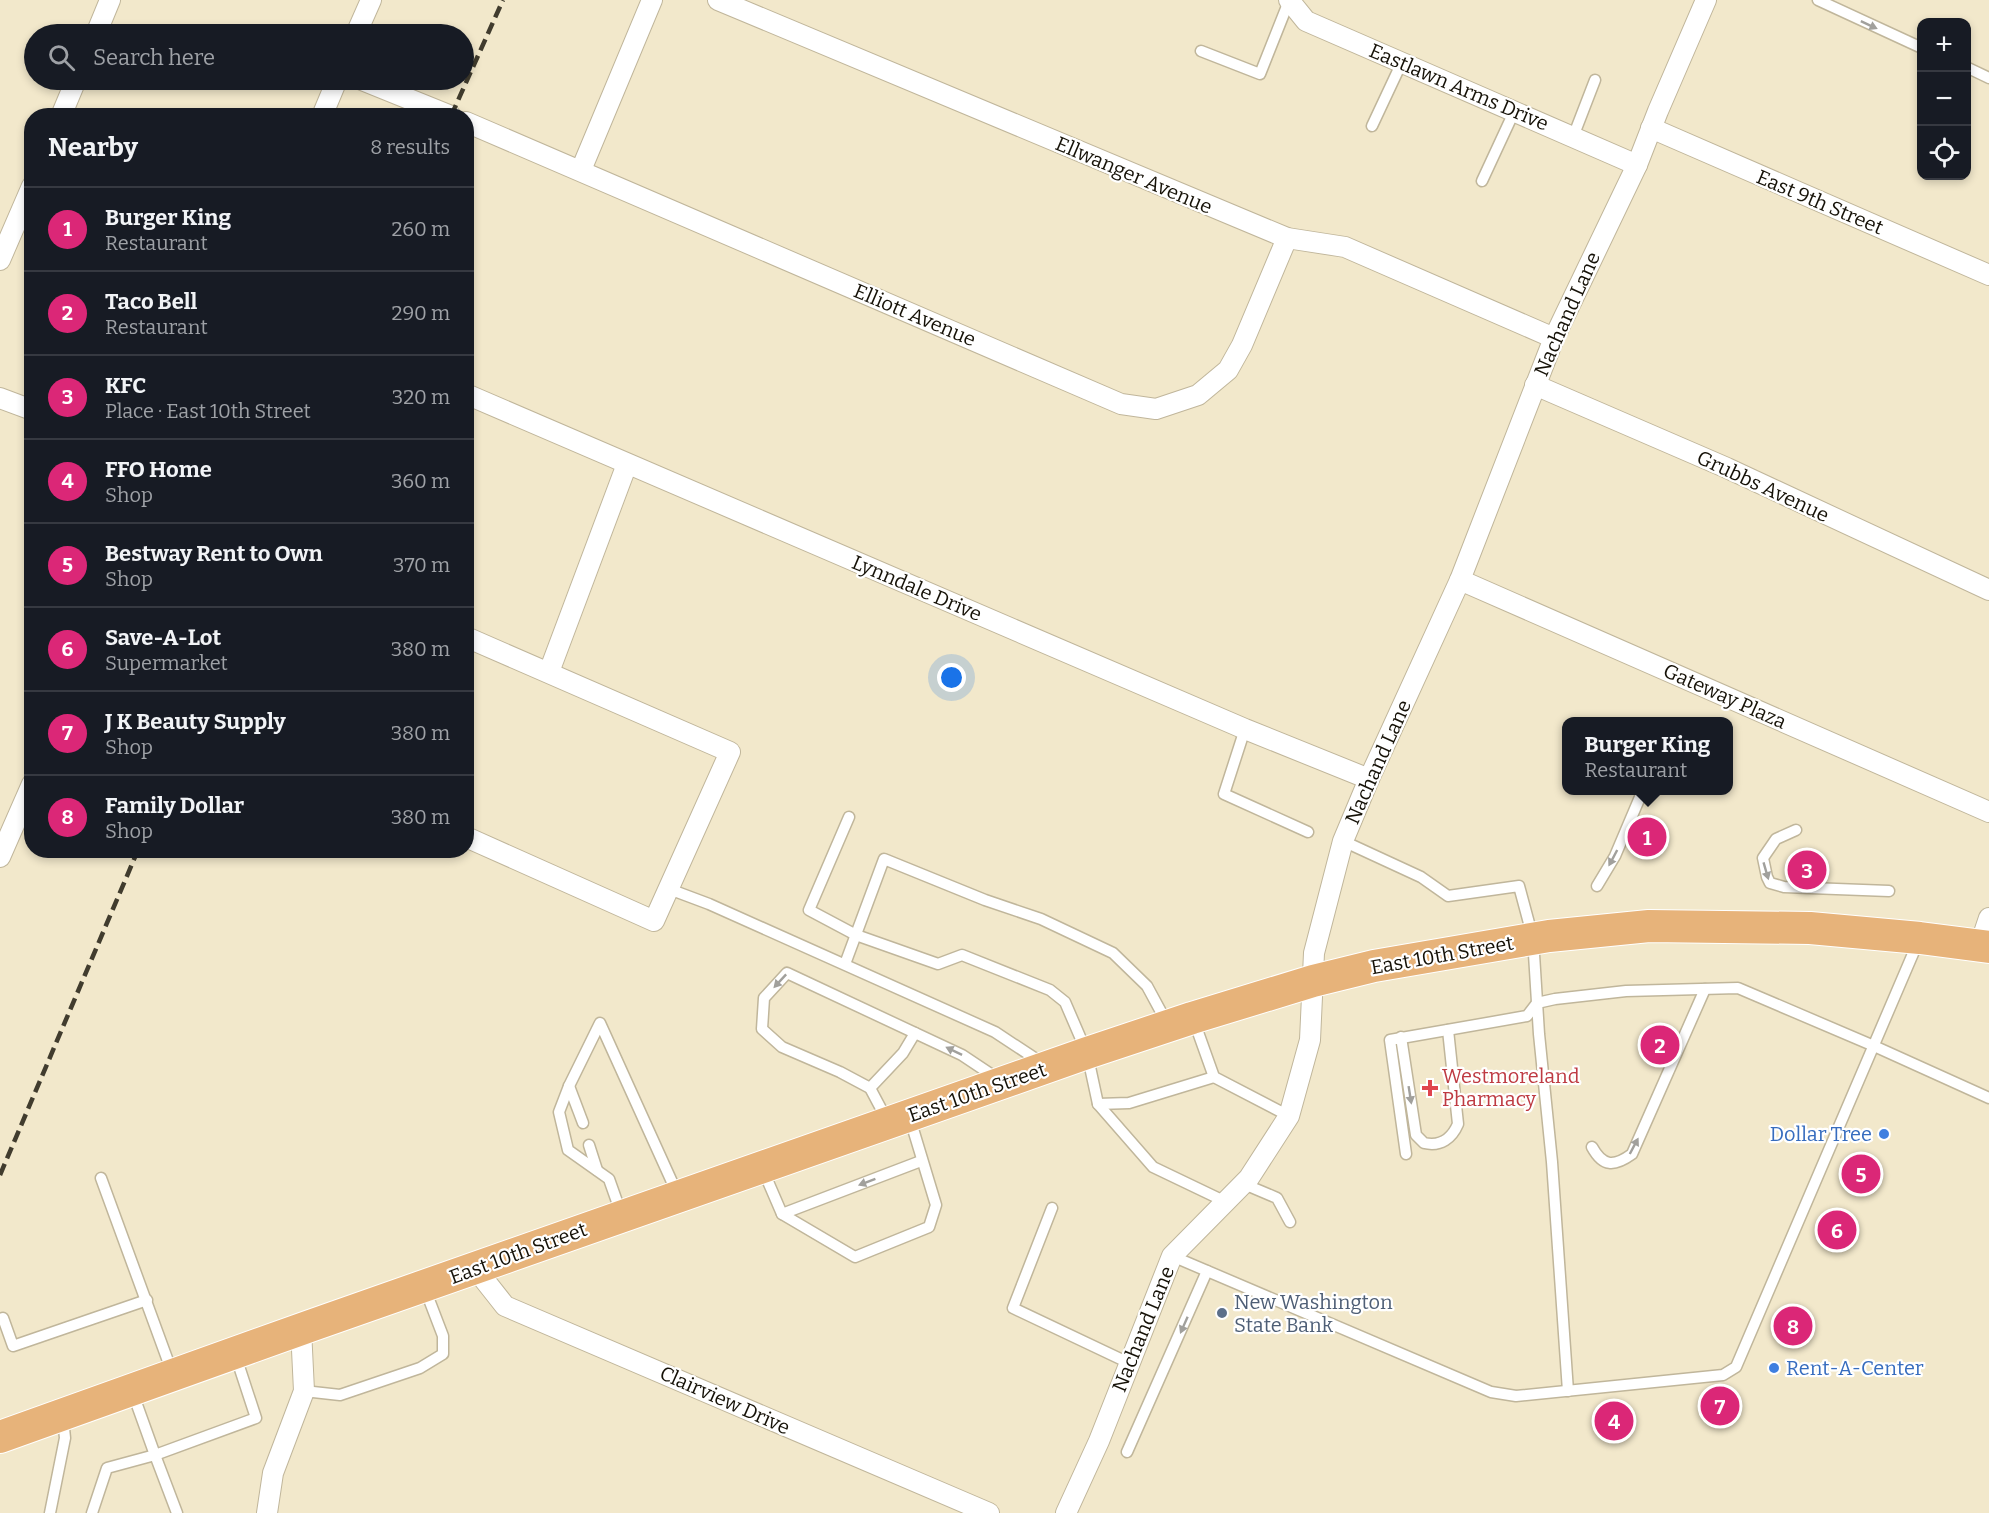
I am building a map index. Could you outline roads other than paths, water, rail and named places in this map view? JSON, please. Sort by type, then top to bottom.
[{"type":"main road","name":"East 10th Street","points":[[0,1437],[1003,1082],[1181,1022],[1313,981],[1374,966],[1533,938],[1649,926],[1810,928],[1920,938],[1986,937]]},
{"type":"street","points":[[100,24],[110,0]]},
{"type":"street","points":[[360,24],[371,0]]},
{"type":"street","points":[[581,170],[652,0]]},
{"type":"street","name":"Ellwanger Avenue","points":[[718,0],[1287,238],[1345,247],[1554,338]]},
{"type":"street","name":"Nachand Lane","points":[[1066,1513],[1099,1441],[1172,1256],[1249,1178],[1289,1116],[1310,1040],[1314,953],[1343,841],[1369,778],[1460,580],[1554,338],[1637,165],[1706,0]]},
{"type":"street","name":"Eastlawn Arms Drive","points":[[1289,1],[1306,21],[1637,165]]},
{"type":"street","points":[[64,108],[72,90]]},
{"type":"street","points":[[325,108],[333,90]]},
{"type":"street","points":[[387,90],[431,108]]},
{"type":"street","name":"Elliott Avenue","points":[[474,125],[1121,404],[1156,409],[1198,394],[1228,369],[1242,345],[1287,238]]},
{"type":"street","name":"East 9th Street","points":[[1651,128],[1989,275]]},
{"type":"street","points":[[0,260],[24,204]]},
{"type":"street","name":"Grubbs Avenue","points":[[1535,385],[1727,468],[1989,590]]},
{"type":"street","name":"Lynndale Drive","points":[[474,397],[1245,729],[1369,778]]},
{"type":"street","points":[[0,398],[24,407]]},
{"type":"street","points":[[549,672],[627,464]]},
{"type":"street","name":"Gateway Plaza","points":[[1460,580],[1989,812]]},
{"type":"street","points":[[474,641],[730,752],[654,921],[474,841]]},
{"type":"street","points":[[0,857],[24,802]]},
{"type":"street","name":"Clairview Drive","points":[[475,1268],[506,1306],[989,1513]]},
{"type":"street","points":[[267,1513],[273,1473],[304,1391],[301,1329]]},
{"type":"lane","points":[[1818,0],[1917,46]]},
{"type":"lane","points":[[1201,51],[1260,74],[1289,1]]},
{"type":"lane","points":[[1372,126],[1402,62]]},
{"type":"lane","points":[[1971,69],[1989,78]]},
{"type":"lane","points":[[1572,137],[1595,80]]},
{"type":"lane","points":[[1482,181],[1514,112]]},
{"type":"lane","points":[[1245,729],[1224,794],[1308,832]]},
{"type":"lane","points":[[1597,886],[1615,856],[1641,795]]},
{"type":"lane","points":[[849,817],[809,910],[856,935],[938,964],[962,955],[1050,990],[1065,1002],[1087,1053],[1098,1104],[1153,1167],[1224,1201]]},
{"type":"lane","points":[[1796,830],[1776,839],[1763,858],[1770,883],[1784,887],[1889,891]]},
{"type":"lane","points":[[1343,841],[1421,877],[1448,896],[1519,886],[1533,938],[1568,1391]]},
{"type":"lane","points":[[845,964],[884,859],[985,900],[1041,919],[1113,953],[1181,1022],[1214,1077],[1289,1116]]},
{"type":"lane","points":[[669,889],[709,904],[995,1032],[1047,1067]]},
{"type":"lane","points":[[1172,1256],[1491,1392],[1516,1396],[1723,1375],[1736,1368],[1920,938]]},
{"type":"lane","points":[[762,1167],[782,1214],[855,1257],[930,1227],[936,1205],[921,1161],[899,1119],[870,1088],[840,1072],[782,1047],[762,1029],[764,998],[787,973],[962,1055],[1003,1082]]},
{"type":"lane","points":[[1406,1154],[1390,1040],[1527,1016],[1537,1003],[1555,999],[1626,992],[1738,988],[1989,1098]]},
{"type":"lane","points":[[1592,1147],[1603,1161],[1612,1163],[1621,1162],[1632,1154],[1705,989]]},
{"type":"lane","points":[[623,1216],[609,1179],[568,1150],[559,1112],[568,1086],[600,1023],[678,1197]]},
{"type":"lane","points":[[1401,1037],[1416,1135],[1424,1143],[1431,1145],[1454,1134],[1458,1124],[1448,1030]]},
{"type":"lane","points":[[870,1088],[903,1053],[915,1033]]},
{"type":"lane","points":[[1098,1104],[1129,1103],[1214,1077]]},
{"type":"lane","points":[[568,1086],[583,1123]]},
{"type":"lane","points":[[589,1145],[597,1171]]},
{"type":"lane","points":[[782,1214],[921,1161]]},
{"type":"lane","points":[[101,1178],[174,1376]]},
{"type":"lane","points":[[1249,1178],[1251,1187],[1277,1198],[1290,1222]]},
{"type":"lane","points":[[1052,1208],[1013,1308],[1129,1363]]},
{"type":"lane","points":[[1127,1452],[1207,1271]]},
{"type":"lane","points":[[304,1391],[340,1395],[420,1368],[443,1354],[443,1336],[424,1287]]},
{"type":"lane","points":[[0,1319],[3,1318],[13,1346],[147,1300]]},
{"type":"lane","points":[[92,1513],[107,1468],[155,1455],[256,1418],[235,1353]]},
{"type":"lane","points":[[132,1390],[177,1513]]},
{"type":"lane","points":[[50,1513],[65,1438],[62,1416]]},
{"type":"railway","points":[[474,65],[503,0]]},
{"type":"railway","points":[[455,108],[463,90]]},
{"type":"railway","points":[[0,1175],[135,858]]},
{"type":"place","name":"Burger King","points":[[1647,837]]},
{"type":"place","name":"KFC","points":[[1807,870]]},
{"type":"place","name":"Taco Bell","points":[[1660,1045]]},
{"type":"place","name":"Westmoreland Pharmacy","points":[[1430,1088]]},
{"type":"place","name":"Dollar Tree","points":[[1884,1134]]},
{"type":"place","name":"Bestway Rent to Own","points":[[1861,1174]]},
{"type":"place","name":"Save-A-Lot","points":[[1837,1230]]},
{"type":"place","name":"New Washington State Bank","points":[[1222,1313]]},
{"type":"place","name":"Family Dollar","points":[[1793,1326]]},
{"type":"place","name":"Rent-A-Center","points":[[1774,1368]]},
{"type":"place","name":"J K Beauty Supply","points":[[1720,1406]]},
{"type":"place","name":"FFO Home","points":[[1614,1421]]}]
